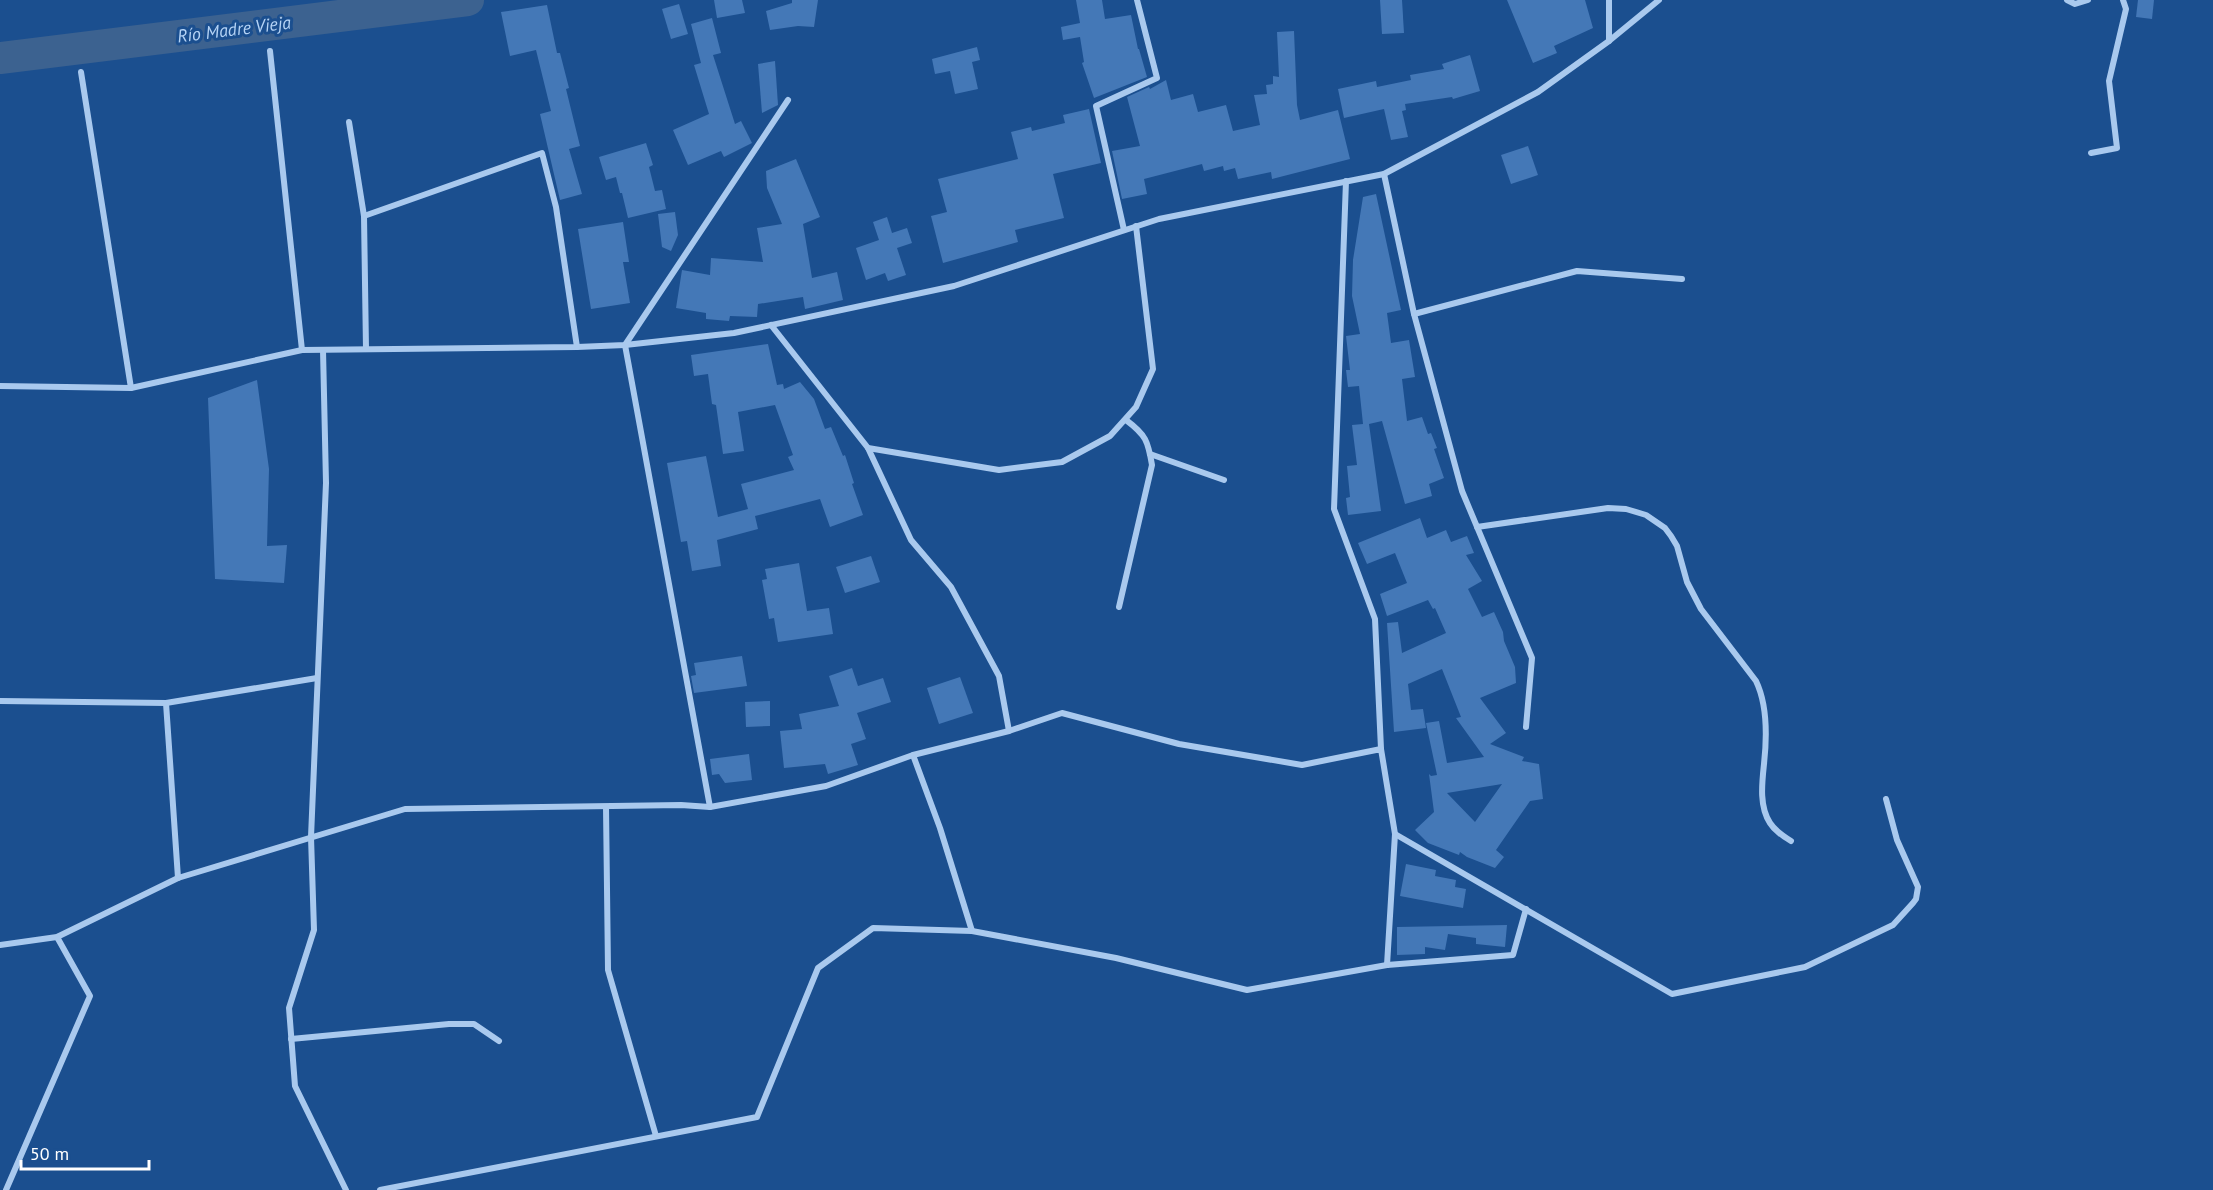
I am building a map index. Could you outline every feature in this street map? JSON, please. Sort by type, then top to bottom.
[{"type":"street","points":[[1124,230],[1096,106],[1157,78],[1137,0]]},
{"type":"street","points":[[1609,0],[1609,41]]},
{"type":"street","points":[[0,386],[131,388],[302,350],[625,345],[734,333],[954,286],[1159,219],[1384,174],[1538,92],[1609,41],[1659,0]]},
{"type":"street","points":[[2067,0],[2075,4],[2088,0]]},
{"type":"street","points":[[2091,153],[2117,148],[2109,81],[2126,9],[2123,0]]},
{"type":"street","points":[[270,51],[302,350]]},
{"type":"street","points":[[81,72],[131,388]]},
{"type":"street","points":[[710,807],[625,345],[788,100]]},
{"type":"street","points":[[349,122],[364,216],[366,349]]},
{"type":"street","points":[[364,216],[542,153],[556,207],[577,347]]},
{"type":"street","points":[[1384,174],[1414,314],[1462,491],[1532,658],[1526,727]]},
{"type":"street","points":[[1346,181],[1334,509],[1375,619],[1381,750],[1395,834],[1387,964]]},
{"type":"street","points":[[867,448],[999,470],[1062,462],[1110,436],[1136,407],[1153,369],[1136,226]]},
{"type":"street","points":[[1414,314],[1577,271],[1683,279]]},
{"type":"street","points":[[771,326],[867,448],[910,540],[951,587],[999,676],[1009,731]]},
{"type":"street","points":[[323,350],[326,483],[312,837],[314,930],[288,1008],[296,1086],[346,1190]]},
{"type":"street","points":[[1119,607],[1152,465],[1148,441],[1140,430],[1126,420]]},
{"type":"street","points":[[1150,454],[1224,480]]},
{"type":"street","points":[[1477,527],[1534,517],[1617,508],[1646,514],[1665,528],[1677,546],[1687,582],[1701,609],[1756,681],[1760,690],[1765,710],[1763,803],[1770,823],[1781,835],[1791,841]]},
{"type":"street","points":[[0,701],[166,703],[317,678]]},
{"type":"street","points":[[166,703],[178,878]]},
{"type":"street","points":[[0,945],[57,937],[178,878],[405,809],[710,807],[826,786],[914,755],[1009,731],[1062,713],[1179,744],[1302,765],[1381,750]]},
{"type":"street","points":[[914,755],[940,828],[972,931]]},
{"type":"street","points":[[1395,834],[1672,994],[1805,968],[1893,925],[1916,899],[1917,887],[1897,840],[1886,800]]},
{"type":"street","points":[[606,807],[608,970],[656,1136]]},
{"type":"street","points":[[380,1190],[757,1117],[818,968],[873,928],[972,931],[1116,958],[1247,990],[1387,964],[1513,955],[1526,909]]},
{"type":"street","points":[[6,1190],[90,996],[57,937]]},
{"type":"street","points":[[291,1039],[449,1024],[474,1024],[499,1041]]},
{"type":"building","points":[[714,0],[742,0],[745,13],[717,18]]},
{"type":"building","points":[[792,0],[818,0],[814,27],[798,26],[770,30],[766,11],[792,3]]},
{"type":"building","points":[[1076,0],[1102,0],[1105,19],[1131,15],[1147,77],[1094,98],[1082,63],[1084,62],[1080,37],[1063,40],[1061,27],[1080,23]]},
{"type":"building","points":[[1380,0],[1402,0],[1404,33],[1382,34]]},
{"type":"building","points":[[1507,0],[1585,0],[1593,28],[1554,46],[1557,53],[1533,63]]},
{"type":"building","points":[[2138,0],[2154,0],[2152,19],[2136,17]]},
{"type":"building","points":[[679,4],[688,34],[671,39],[662,9]]},
{"type":"building","points":[[547,5],[557,53],[560,53],[569,88],[566,89],[580,146],[569,149],[582,194],[560,200],[540,114],[551,111],[536,50],[510,56],[501,12]]},
{"type":"building","points":[[712,18],[721,53],[713,55],[735,124],[741,121],[752,143],[724,157],[721,151],[688,165],[673,130],[709,114],[694,65],[701,63],[691,24]]},
{"type":"building","points":[[1294,31],[1297,105],[1300,120],[1338,110],[1350,159],[1272,179],[1271,172],[1238,179],[1235,168],[1224,171],[1223,166],[1204,171],[1202,164],[1144,179],[1147,194],[1122,199],[1112,151],[1140,146],[1127,97],[1149,87],[1150,89],[1166,80],[1171,100],[1193,94],[1198,112],[1226,105],[1233,131],[1260,125],[1254,95],[1267,94],[1266,85],[1273,84],[1273,76],[1279,77],[1277,32]]},
{"type":"building","points":[[977,47],[980,60],[972,62],[978,89],[955,94],[950,71],[935,74],[932,59]]},
{"type":"building","points":[[1470,55],[1480,91],[1453,99],[1452,97],[1405,104],[1406,110],[1402,111],[1408,137],[1391,140],[1384,109],[1344,118],[1338,89],[1376,81],[1377,87],[1411,80],[1410,75],[1444,69],[1442,64]]},
{"type":"building","points":[[775,61],[778,105],[762,113],[758,64]]},
{"type":"building","points":[[1089,109],[1101,163],[1053,174],[1064,218],[1015,230],[1018,242],[943,263],[931,216],[947,212],[938,179],[1018,159],[1011,132],[1031,127],[1032,131],[1065,123],[1063,115]]},
{"type":"building","points":[[646,143],[653,165],[649,167],[655,191],[662,190],[666,209],[628,218],[616,177],[606,180],[599,157]]},
{"type":"building","points":[[1528,146],[1538,175],[1511,184],[1501,155]]},
{"type":"building","points":[[796,159],[820,217],[803,224],[812,278],[837,272],[843,300],[805,309],[803,297],[758,304],[757,317],[730,316],[729,321],[706,319],[706,313],[676,308],[682,270],[710,275],[711,258],[763,262],[757,228],[782,224],[767,188],[766,171]]},
{"type":"building","points":[[1376,194],[1401,310],[1387,313],[1391,343],[1409,340],[1415,377],[1402,379],[1407,421],[1422,417],[1428,434],[1431,433],[1437,448],[1434,449],[1444,478],[1429,484],[1432,496],[1405,504],[1382,421],[1369,424],[1381,511],[1348,515],[1346,498],[1350,497],[1347,466],[1357,465],[1352,425],[1363,424],[1359,386],[1348,387],[1346,370],[1350,370],[1346,336],[1360,334],[1352,296],[1353,260],[1363,197]]},
{"type":"building","points":[[675,212],[678,235],[671,251],[662,247],[658,214]]},
{"type":"building","points":[[887,217],[892,233],[907,228],[912,243],[897,248],[906,275],[888,281],[885,273],[866,280],[856,248],[879,240],[873,222]]},
{"type":"building","points":[[623,222],[629,262],[623,262],[630,303],[591,309],[578,229]]},
{"type":"building","points":[[768,344],[777,385],[783,384],[784,389],[800,382],[814,399],[825,429],[831,427],[843,456],[845,455],[863,515],[830,527],[820,499],[755,516],[758,529],[717,540],[721,566],[692,571],[687,541],[681,542],[667,463],[706,456],[718,517],[748,509],[741,484],[794,470],[788,457],[793,455],[775,405],[738,412],[744,451],[723,454],[716,405],[712,404],[708,374],[694,376],[691,355]]},
{"type":"building","points":[[257,380],[269,469],[267,546],[287,545],[284,583],[215,579],[208,398]]},
{"type":"building","points":[[1420,518],[1427,538],[1446,530],[1451,542],[1467,536],[1474,553],[1466,555],[1482,581],[1468,589],[1482,617],[1494,612],[1515,667],[1516,683],[1480,698],[1506,733],[1490,744],[1524,757],[1522,761],[1539,764],[1543,799],[1530,801],[1496,850],[1504,857],[1495,868],[1460,852],[1459,855],[1428,843],[1415,830],[1434,812],[1429,774],[1437,775],[1426,723],[1439,721],[1447,763],[1484,757],[1456,718],[1461,717],[1442,669],[1408,684],[1411,710],[1423,709],[1426,728],[1394,732],[1387,623],[1398,622],[1402,653],[1446,633],[1435,608],[1433,609],[1428,600],[1387,616],[1380,594],[1407,583],[1395,553],[1367,564],[1358,543]],"holes":[[[1502,784],[1475,822],[1447,793]]]},
{"type":"building","points":[[871,556],[880,582],[845,593],[836,567]]},
{"type":"building","points":[[799,563],[807,611],[829,608],[833,634],[778,642],[774,618],[769,619],[762,580],[767,579],[765,569]]},
{"type":"building","points":[[742,656],[747,686],[694,693],[691,676],[696,675],[694,663]]},
{"type":"building","points":[[852,668],[858,686],[883,678],[891,702],[857,713],[866,739],[851,744],[858,765],[828,774],[825,764],[784,768],[780,731],[802,729],[799,714],[839,706],[829,676]]},
{"type":"building","points":[[960,677],[973,713],[939,724],[927,688]]},
{"type":"building","points":[[770,701],[770,726],[746,727],[745,702]]},
{"type":"building","points":[[749,754],[752,780],[725,783],[719,774],[712,775],[710,759]]},
{"type":"building","points":[[1406,864],[1436,870],[1435,876],[1456,880],[1455,887],[1466,889],[1463,908],[1400,896]]},
{"type":"building","points":[[1507,925],[1505,947],[1476,944],[1476,938],[1448,934],[1445,950],[1425,947],[1425,954],[1397,955],[1397,927]]},
{"type":"waterway","name":"Río Madre Vieja","points":[[0,58],[468,0]]}]
